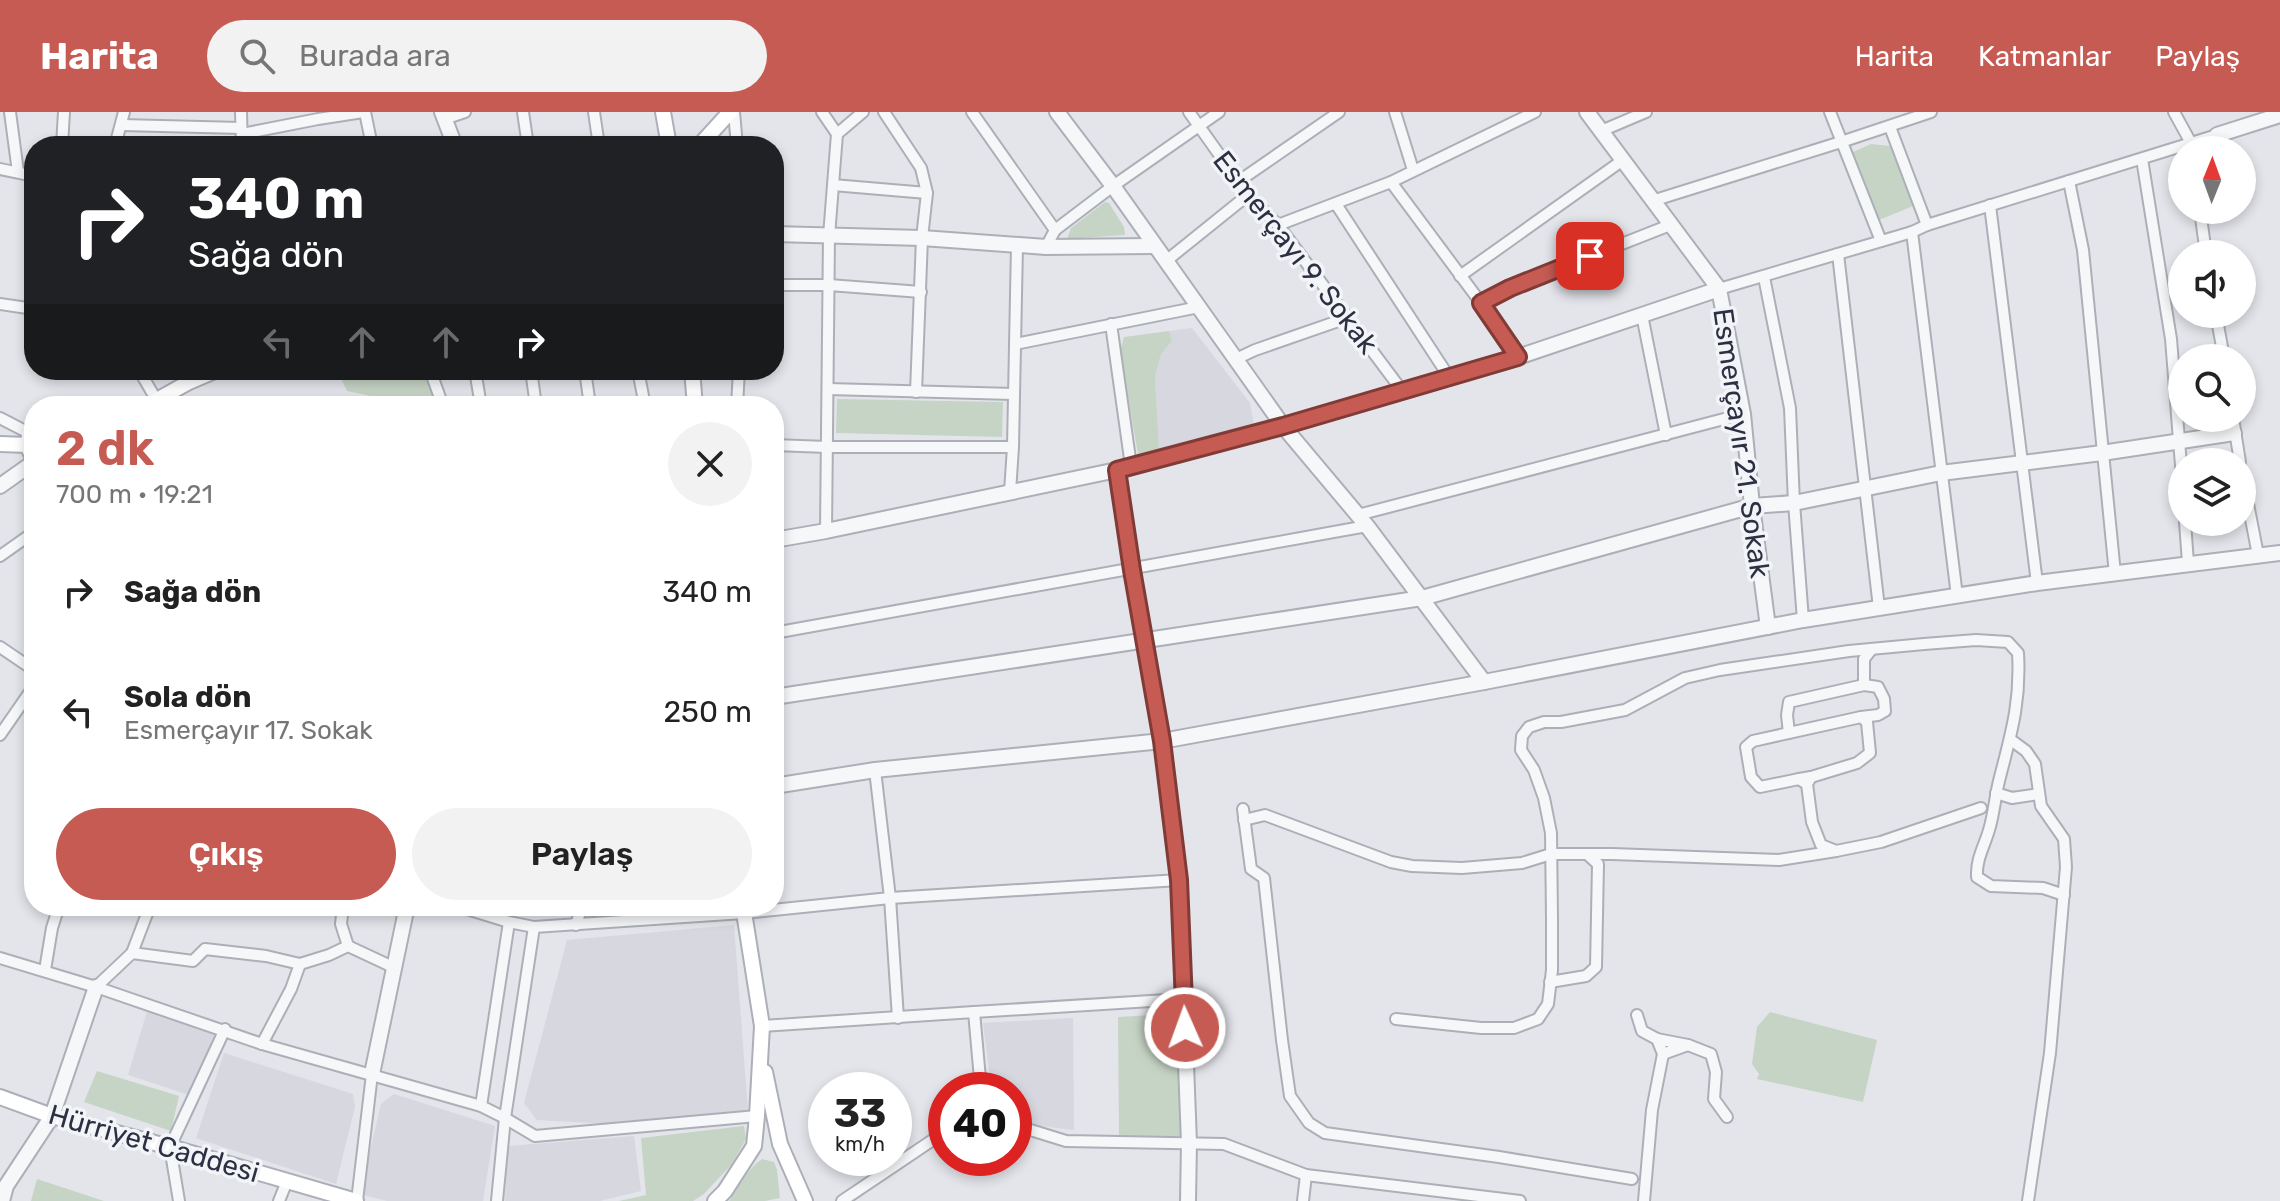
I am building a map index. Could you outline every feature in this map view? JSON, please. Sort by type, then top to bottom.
[{"type":"main road","points":[[663,112],[667,136]]},
{"type":"main road","points":[[709,136],[732,112]]},
{"type":"main road","points":[[166,396],[184,380]]},
{"type":"main road","points":[[0,444],[24,445]]},
{"type":"main road","points":[[721,1198],[754,1146],[757,1116],[762,1026],[745,916]]},
{"type":"main road","points":[[761,1054],[780,1144],[805,1201]]},
{"type":"main road","name":"Hürriyet Caddesi","points":[[0,1097],[52,1116],[356,1201]]},
{"type":"main road","points":[[754,1146],[780,1144]]},
{"type":"street","points":[[10,112],[18,172]]},
{"type":"street","points":[[63,136],[64,112]]},
{"type":"street","points":[[118,136],[124,112]]},
{"type":"street","points":[[241,112],[241,136]]},
{"type":"street","points":[[121,125],[241,136],[364,112],[370,136]]},
{"type":"street","points":[[451,136],[443,115],[465,112]]},
{"type":"street","points":[[523,112],[527,136]]},
{"type":"street","points":[[594,112],[598,136]]},
{"type":"street","points":[[732,112],[736,136]]},
{"type":"street","points":[[822,112],[837,134],[829,236],[826,531]]},
{"type":"street","points":[[837,134],[863,112]]},
{"type":"street","points":[[884,112],[921,168],[927,193],[922,238],[916,392]]},
{"type":"street","points":[[972,112],[1055,230]]},
{"type":"street","points":[[1057,112],[1283,426],[1363,520],[1484,682]]},
{"type":"street","name":"Esmerçayı 9. Sokak","points":[[1189,112],[1248,195],[1278,225],[1403,392]]},
{"type":"street","points":[[1046,247],[1055,230],[1219,112]]},
{"type":"street","points":[[1239,181],[1339,112]]},
{"type":"street","points":[[1395,112],[1413,170]]},
{"type":"street","points":[[1278,225],[1391,182],[1535,112]]},
{"type":"street","name":"Esmerçayır 21. Sokak","points":[[1587,112],[1719,289],[1743,414],[1768,627]]},
{"type":"street","points":[[1601,131],[1646,112]]},
{"type":"street","points":[[1830,112],[1881,241]]},
{"type":"street","points":[[1652,201],[1931,112]]},
{"type":"street","points":[[2174,112],[2186,136]]},
{"type":"street","points":[[2217,135],[2280,115]]},
{"type":"street","points":[[1890,127],[1927,225]]},
{"type":"street","points":[[784,538],[1124,468],[1283,426],[1518,357],[1719,289],[2168,153]]},
{"type":"street","points":[[2142,159],[2171,339],[2180,448]]},
{"type":"street","points":[[1460,276],[1623,160]]},
{"type":"street","points":[[0,169],[24,174]]},
{"type":"street","points":[[2069,181],[2083,250],[2115,574]]},
{"type":"street","points":[[1391,182],[1518,357]]},
{"type":"street","points":[[833,185],[927,193]]},
{"type":"street","points":[[1166,261],[1248,195]]},
{"type":"street","points":[[1336,204],[1449,377]]},
{"type":"street","points":[[1990,205],[2037,583]]},
{"type":"street","points":[[1481,303],[1510,288],[1670,225]]},
{"type":"street","points":[[1912,232],[1957,596]]},
{"type":"street","points":[[784,234],[922,238],[1046,247],[1153,246]]},
{"type":"street","points":[[1010,492],[1017,245]]},
{"type":"street","points":[[1838,254],[1879,608]]},
{"type":"street","points":[[1764,277],[1790,408],[1803,620]]},
{"type":"street","points":[[784,285],[921,292]]},
{"type":"street","points":[[0,304],[24,308]]},
{"type":"street","points":[[1015,344],[1199,307]]},
{"type":"street","points":[[1642,315],[1666,435]]},
{"type":"street","points":[[1236,359],[1347,318]]},
{"type":"street","points":[[1111,324],[1132,570],[1162,741],[1179,880],[1189,1143],[1188,1201]]},
{"type":"street","points":[[828,389],[1014,394]]},
{"type":"street","points":[[784,631],[1132,570],[1363,520],[1743,414]]},
{"type":"street","points":[[0,418],[24,438]]},
{"type":"street","points":[[784,695],[1422,598],[1752,506],[1794,503],[1941,473],[2180,441],[2212,432]]},
{"type":"street","points":[[784,445],[1013,447]]},
{"type":"street","points":[[0,486],[24,455]]},
{"type":"street","points":[[2186,536],[2188,563]]},
{"type":"street","points":[[2254,536],[2258,555]]},
{"type":"street","points":[[0,556],[24,539]]},
{"type":"street","points":[[784,784],[875,770],[1162,741],[1803,620],[2037,583],[2280,553]]},
{"type":"street","points":[[1396,1019],[1481,1028],[1514,1028],[1538,1019],[1548,1004],[1550,982],[1551,833],[1534,770],[1521,750],[1522,736],[1529,727],[1544,722],[1561,722],[1625,710],[1685,678],[1708,672],[1849,651],[1868,654],[1976,640],[2008,642],[2018,653],[2020,681],[2011,740],[1989,829],[1976,862],[1977,877],[1991,886],[2043,888],[2064,895]]},
{"type":"street","points":[[0,647],[24,663]]},
{"type":"street","points":[[1864,684],[1868,654]]},
{"type":"street","points":[[1789,733],[1789,702],[1864,684],[1878,687],[1884,699],[1885,711],[1864,720],[1753,741],[1746,747],[1751,777],[1760,787],[1806,780],[1857,763],[1870,753],[1864,720]]},
{"type":"street","points":[[0,735],[24,700]]},
{"type":"street","points":[[2011,740],[2026,751],[2035,764],[2041,806],[2064,839],[2066,867],[2050,1053],[2028,1201]]},
{"type":"street","points":[[875,770],[890,898],[898,1018]]},
{"type":"street","points":[[1806,780],[1819,850]]},
{"type":"street","points":[[1645,1189],[1632,1179],[1325,1133],[1309,1123],[1290,1096],[1264,878],[1251,869],[1244,814],[1265,815],[1391,862],[1462,868],[1522,863],[1551,854],[1779,860],[1819,850],[1836,851],[1881,842],[1981,808],[1996,796],[2012,798],[2039,794]]},
{"type":"street","points":[[1981,808],[1991,817]]},
{"type":"street","points":[[1550,982],[1586,976],[1596,967],[1598,864],[1587,854]]},
{"type":"street","points":[[1598,864],[1612,854]]},
{"type":"street","points":[[784,906],[1179,880]]},
{"type":"street","points":[[45,970],[56,916]]},
{"type":"street","points":[[3,1191],[52,1116],[96,987],[132,953],[146,916]]},
{"type":"street","points":[[342,916],[341,924],[348,946],[395,968]]},
{"type":"street","points":[[356,1201],[372,1074],[405,916]]},
{"type":"street","points":[[490,916],[534,927],[672,916]]},
{"type":"street","points":[[576,925],[579,916]]},
{"type":"street","points":[[481,1106],[509,922]]},
{"type":"street","points":[[497,1201],[505,1118],[534,927]]},
{"type":"street","points":[[132,953],[193,961],[205,949],[266,956],[300,964],[348,946]]},
{"type":"street","points":[[0,958],[225,1029],[262,1044],[481,1106],[535,1136],[757,1116]]},
{"type":"street","points":[[262,1044],[291,989],[300,964]]},
{"type":"street","points":[[762,1026],[1183,999]]},
{"type":"street","points":[[974,1012],[979,1072]]},
{"type":"street","points":[[1637,1015],[1642,1031],[1657,1039],[1688,1045],[1711,1054],[1716,1072],[1714,1099],[1727,1117]]},
{"type":"street","points":[[179,1201],[170,1147],[225,1029]]},
{"type":"street","points":[[1644,1201],[1652,1110],[1663,1054],[1657,1039]]},
{"type":"street","points":[[1663,1054],[1688,1045]]},
{"type":"street","points":[[1032,1130],[1066,1141],[1224,1144],[1306,1175],[1520,1201]]},
{"type":"street","points":[[842,1201],[928,1143]]},
{"type":"street","points":[[1632,1179],[1647,1171]]},
{"type":"street","points":[[1303,1201],[1306,1175]]},
{"type":"street","points":[[279,1201],[287,1181]]},
{"type":"street","points":[[1412,1201],[1413,1187]]},
{"type":"shaded area","points":[[1192,328],[1250,403],[1254,426],[1159,449],[1155,377],[1161,354],[1172,341],[1169,331]]},
{"type":"shaded area","points":[[734,925],[748,1111],[609,1124],[537,1120],[524,1103],[567,940]]},
{"type":"shaded area","points":[[148,1008],[216,1031],[189,1095],[128,1075]]},
{"type":"shaded area","points":[[1073,1018],[1074,1130],[1032,1125],[1032,1072],[989,1072],[983,1023]]},
{"type":"shaded area","points":[[224,1053],[353,1094],[355,1107],[336,1184],[196,1138]]},
{"type":"shaded area","points":[[394,1094],[495,1126],[483,1201],[387,1201],[360,1194],[381,1104]]},
{"type":"shaded area","points":[[634,1136],[641,1191],[600,1201],[505,1201],[507,1146]]},
{"type":"green space","points":[[1871,144],[1890,146],[1913,206],[1879,220],[1853,152]]},
{"type":"green space","points":[[1105,202],[1109,203],[1124,227],[1125,235],[1067,239],[1071,228]]},
{"type":"green space","points":[[1169,331],[1172,341],[1161,354],[1155,377],[1159,449],[1138,454],[1120,351],[1124,337]]},
{"type":"green space","points":[[342,380],[427,380],[433,396],[370,396],[347,391]]},
{"type":"green space","points":[[837,399],[1003,402],[1002,437],[836,433]]},
{"type":"green space","points":[[1770,1012],[1877,1040],[1863,1102],[1757,1079],[1759,1074],[1752,1064],[1757,1027]]},
{"type":"green space","points":[[1170,1014],[1177,1024],[1181,1136],[1119,1137],[1118,1017]]},
{"type":"green space","points":[[97,1071],[179,1096],[171,1131],[84,1102]]},
{"type":"green space","points":[[744,1126],[746,1139],[731,1165],[704,1194],[693,1201],[619,1201],[646,1195],[641,1138]]},
{"type":"green space","points":[[762,1159],[774,1162],[780,1198],[729,1201],[748,1173]]},
{"type":"green space","points":[[37,1179],[104,1201],[31,1201]]},
{"type":"route","points":[[1185,1028],[1179,880],[1162,741],[1117,470],[1283,426],[1518,357],[1481,303],[1590,256]]}]
